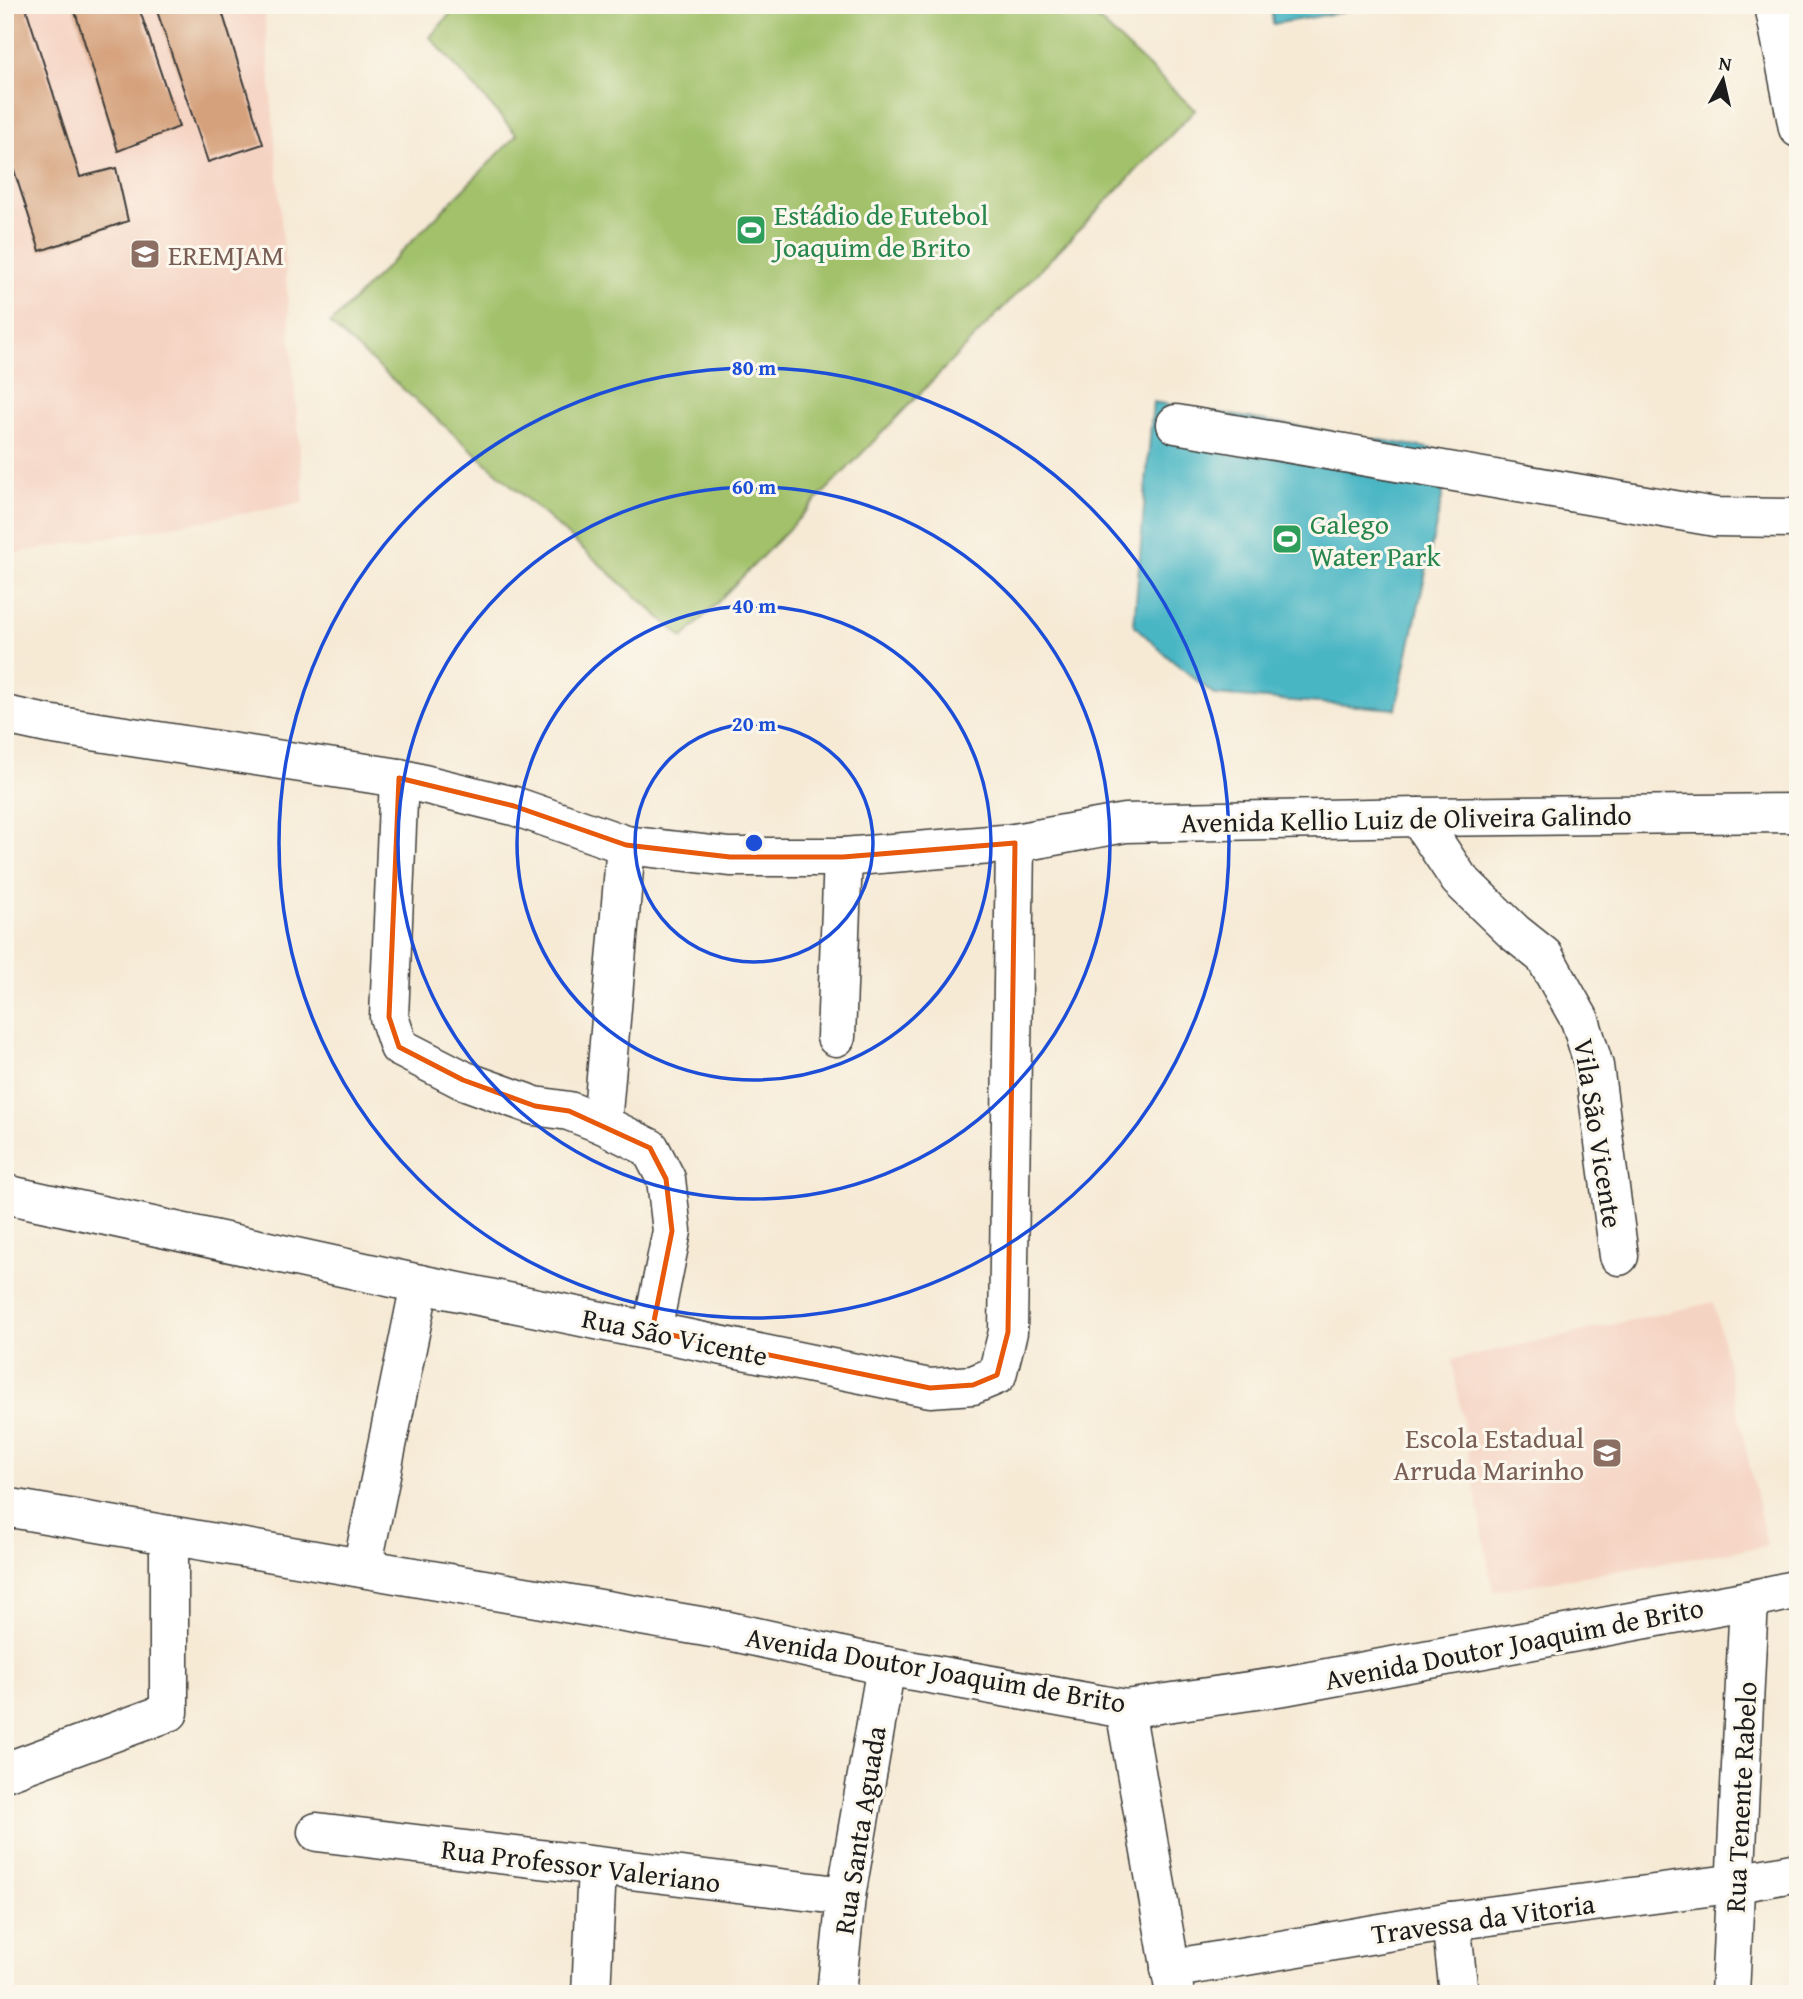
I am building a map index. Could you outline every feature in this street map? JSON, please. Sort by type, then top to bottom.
[{"type":"street","points":[[1774,5],[1798,128]]},
{"type":"street","points":[[1176,424],[1715,517],[1798,518]]},
{"type":"street","name":"Avenida Kellio Luiz de Oliveira Galindo","points":[[5,715],[47,724],[399,778],[514,806],[626,845],[730,857],[843,857],[1015,843],[1125,823],[1798,813]]},
{"type":"street","points":[[399,778],[389,1017],[398,1047],[463,1080],[535,1106],[569,1111],[650,1148],[666,1179],[672,1231],[652,1331]]},
{"type":"street","name":"Vila São Vicente","points":[[1418,817],[1459,879],[1514,932],[1544,956],[1580,1020],[1594,1066],[1619,1256]]},
{"type":"street","name":"Rua São Vicente","points":[[5,1194],[420,1284],[930,1388],[973,1385],[997,1374],[1008,1332],[1015,843]]},
{"type":"street","points":[[602,1124],[626,845]]},
{"type":"street","points":[[836,1037],[843,857]]},
{"type":"street","points":[[362,1568],[420,1284]]},
{"type":"street","name":"Avenida Doutor Joaquim de Brito","points":[[5,1507],[729,1631],[886,1666],[1125,1709],[1284,1686],[1798,1589]]},
{"type":"street","points":[[5,1772],[169,1712],[169,1535]]},
{"type":"street","name":"Rua Tenente Rabelo","points":[[1730,1994],[1749,1600]]},
{"type":"street","name":"Rua Santa Aguada","points":[[835,1994],[846,1896],[886,1666]]},
{"type":"street","points":[[1125,1709],[1173,1982]]},
{"type":"street","name":"Rua Professor Valeriano","points":[[317,1832],[597,1868],[846,1896]]},
{"type":"street","points":[[591,1994],[597,1868]]},
{"type":"street","name":"Travessa da Vitoria","points":[[1173,1982],[1451,1921],[1737,1883],[1798,1872]]},
{"type":"street","points":[[1451,1921],[1459,1994]]},
{"type":"highlighted area","points":[[399,778],[514,806],[626,845],[730,857],[843,857],[1015,843],[1008,1332],[997,1375],[973,1385],[930,1388],[652,1331],[672,1231],[666,1179],[650,1148],[569,1111],[535,1106],[463,1080],[399,1047],[389,1017]]},
{"type":"shaded area","name":"EREMJAM","points":[[5,5],[264,5],[304,503],[5,555]]},
{"type":"shaded area","name":"Escola Estadual Arruda Marinho","points":[[1714,1302],[1767,1546],[1493,1591],[1452,1360]]},
{"type":"green space","name":"Estádio de Futebol Joaquim de Brito","points":[[458,5],[1083,5],[1195,110],[683,638],[330,324],[517,135],[430,37]]},
{"type":"water","points":[[1271,5],[1343,5],[1344,12],[1273,24]]},
{"type":"water","name":"Galego Water Park","points":[[1153,402],[1452,452],[1396,709],[1215,695],[1134,625]]},
{"type":"building","points":[[5,5],[25,5],[80,177],[116,168],[128,221],[40,251],[5,142]]},
{"type":"building","points":[[73,5],[138,5],[179,127],[118,151]]},
{"type":"building","points":[[155,5],[220,5],[263,144],[208,162]]},
{"type":"place","name":"Estádio de Futebol Joaquim de Brito","points":[[751,230]]},
{"type":"place","name":"EREMJAM","points":[[145,254]]},
{"type":"place","name":"Galego Water Park","points":[[1287,539]]},
{"type":"place","name":"Escola Estadual Arruda Marinho","points":[[1607,1453]]}]
